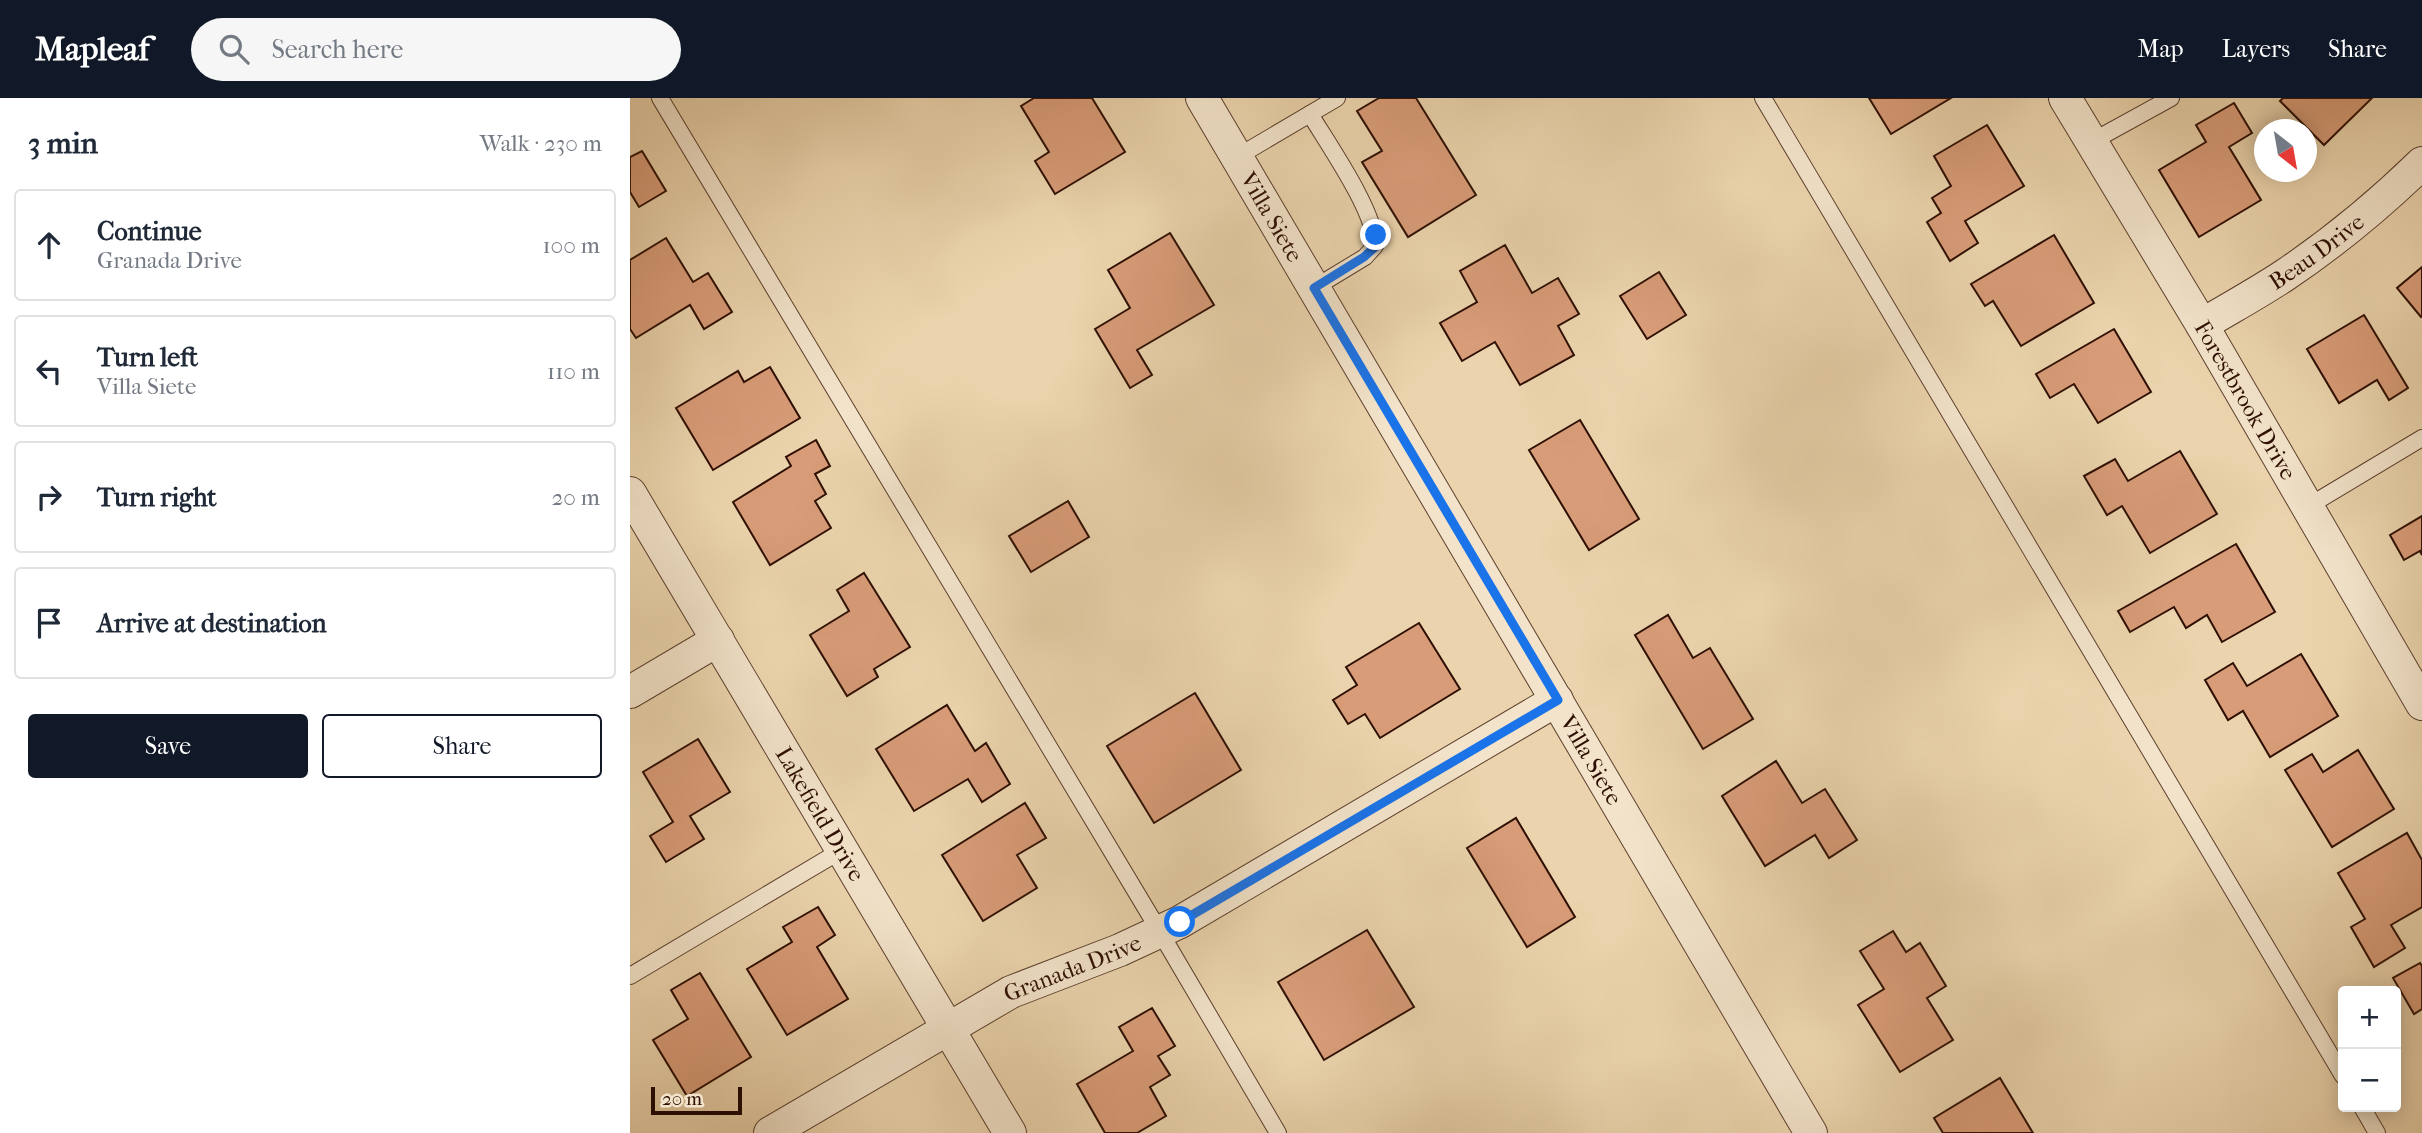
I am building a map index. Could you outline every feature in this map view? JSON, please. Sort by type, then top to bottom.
[{"type":"street","name":"Villa Siete","points":[[1202,98],[1811,1133]]},
{"type":"street","name":"Forestbrook Drive","points":[[2065,98],[2202,325],[2422,705]]},
{"type":"street","name":"Beau Drive","points":[[2202,325],[2284,275],[2343,232],[2390,194],[2422,163]]},
{"type":"street","name":"Lakefield Drive","points":[[630,492],[1010,1133]]},
{"type":"street","points":[[630,692],[718,640]]},
{"type":"street","name":"Granada Drive","points":[[770,1133],[1012,992],[1120,950],[1192,915],[1558,700]]},
{"type":"lane","points":[[660,98],[1278,1133]]},
{"type":"lane","points":[[1237,157],[1337,98]]},
{"type":"lane","points":[[1763,98],[2338,1068]]},
{"type":"lane","points":[[2091,142],[2171,98]]},
{"type":"lane","points":[[1310,114],[1361,200],[1376,235],[1376,246],[1364,257],[1314,288]]},
{"type":"lane","points":[[2307,506],[2422,438]]},
{"type":"lane","points":[[630,976],[842,850]]},
{"type":"lane","points":[[2364,1112],[2377,1133]]},
{"type":"building","points":[[1034,98],[1092,98],[1125,152],[1055,194],[1035,161],[1049,152],[1021,106]]},
{"type":"building","points":[[1379,98],[1416,98],[1476,195],[1408,237],[1362,162],[1382,151],[1357,111]]},
{"type":"building","points":[[1869,98],[1951,98],[1891,134]]},
{"type":"building","points":[[2283,98],[2372,98],[2324,145],[2317,138],[2317,119],[2298,119],[2280,101]]},
{"type":"building","points":[[2234,103],[2252,133],[2229,147],[2261,200],[2199,237],[2159,170],[2206,142],[2196,125]]},
{"type":"building","points":[[1987,125],[2024,186],[1965,221],[1978,243],[1950,261],[1927,222],[1941,213],[1932,198],[1951,186],[1934,156]]},
{"type":"building","points":[[642,151],[666,191],[639,207],[630,192],[630,157]]},
{"type":"building","points":[[1170,233],[1214,305],[1137,350],[1152,375],[1130,388],[1095,329],[1130,308],[1108,270]]},
{"type":"building","points":[[2054,235],[2094,303],[2021,346],[1993,301],[1985,306],[1971,284]]},
{"type":"building","points":[[666,238],[693,282],[708,273],[732,312],[704,329],[690,305],[636,338],[630,329],[630,260]]},
{"type":"building","points":[[1505,245],[1532,293],[1558,278],[1579,314],[1558,326],[1574,355],[1520,385],[1495,342],[1462,361],[1440,323],[1477,302],[1460,271]]},
{"type":"building","points":[[2422,267],[2422,316],[2421,317],[2397,288]]},
{"type":"building","points":[[1659,272],[1686,315],[1647,339],[1620,296]]},
{"type":"building","points":[[2364,315],[2408,388],[2389,400],[2377,380],[2339,403],[2307,349]]},
{"type":"building","points":[[2114,329],[2151,392],[2098,423],[2074,384],[2050,398],[2036,374]]},
{"type":"building","points":[[770,367],[800,418],[713,470],[676,408],[738,371],[744,382]]},
{"type":"building","points":[[1580,420],[1639,519],[1589,550],[1529,450]]},
{"type":"building","points":[[816,440],[830,466],[815,474],[826,494],[815,501],[831,528],[770,565],[733,502],[791,466],[786,457]]},
{"type":"building","points":[[2180,451],[2217,514],[2150,553],[2122,506],[2107,515],[2084,476],[2115,459],[2128,481]]},
{"type":"building","points":[[1068,501],[1089,537],[1031,572],[1009,536]]},
{"type":"building","points":[[2422,516],[2422,555],[2420,551],[2404,560],[2390,535]]},
{"type":"building","points":[[2236,544],[2275,612],[2222,642],[2207,615],[2186,628],[2174,607],[2130,632],[2118,611]]},
{"type":"building","points":[[864,573],[910,647],[874,669],[878,677],[847,696],[810,635],[849,611],[837,590]]},
{"type":"building","points":[[1668,615],[1693,658],[1710,648],[1753,719],[1703,749],[1635,635]]},
{"type":"building","points":[[1419,623],[1460,689],[1380,738],[1365,714],[1348,724],[1333,700],[1357,685],[1346,667]]},
{"type":"building","points":[[2301,654],[2338,716],[2270,757],[2243,711],[2228,720],[2205,680],[2233,663],[2247,686]]},
{"type":"building","points":[[1195,693],[1241,770],[1154,823],[1107,746]]},
{"type":"building","points":[[947,705],[975,751],[986,743],[1010,784],[982,802],[968,779],[914,811],[876,749]]},
{"type":"building","points":[[698,739],[730,792],[690,816],[704,839],[666,862],[650,836],[673,822],[643,772]]},
{"type":"building","points":[[2358,750],[2394,809],[2332,847],[2285,770],[2312,754],[2323,772]]},
{"type":"building","points":[[1776,761],[1802,803],[1825,789],[1857,840],[1829,858],[1815,835],[1765,866],[1722,796]]},
{"type":"building","points":[[1025,803],[1046,838],[1017,855],[1037,888],[983,921],[942,855]]},
{"type":"building","points":[[1516,818],[1575,917],[1527,947],[1467,848]]},
{"type":"building","points":[[2407,833],[2422,860],[2422,907],[2391,925],[2405,948],[2374,967],[2351,927],[2365,919],[2338,873]]},
{"type":"building","points":[[818,907],[835,935],[817,947],[848,999],[787,1035],[747,969],[792,942],[783,927]]},
{"type":"building","points":[[1367,930],[1414,1007],[1324,1060],[1278,982]]},
{"type":"building","points":[[1893,931],[1906,952],[1920,943],[1946,986],[1927,998],[1953,1040],[1900,1072],[1858,1005],[1884,989],[1860,951]]},
{"type":"building","points":[[2420,963],[2422,1009],[2414,1014],[2401,992],[2401,986],[2398,986],[2393,978]]},
{"type":"building","points":[[700,973],[751,1057],[687,1096],[653,1040],[688,1019],[671,990]]},
{"type":"building","points":[[1152,1008],[1175,1046],[1158,1056],[1170,1075],[1150,1087],[1166,1116],[1137,1133],[1105,1133],[1077,1084],[1133,1051],[1119,1027]]},
{"type":"building","points":[[2000,1078],[2033,1133],[1943,1133],[1934,1118]]},
{"type":"route","points":[[1180,922],[1558,700],[1314,288],[1364,257],[1376,246],[1376,235]]}]
